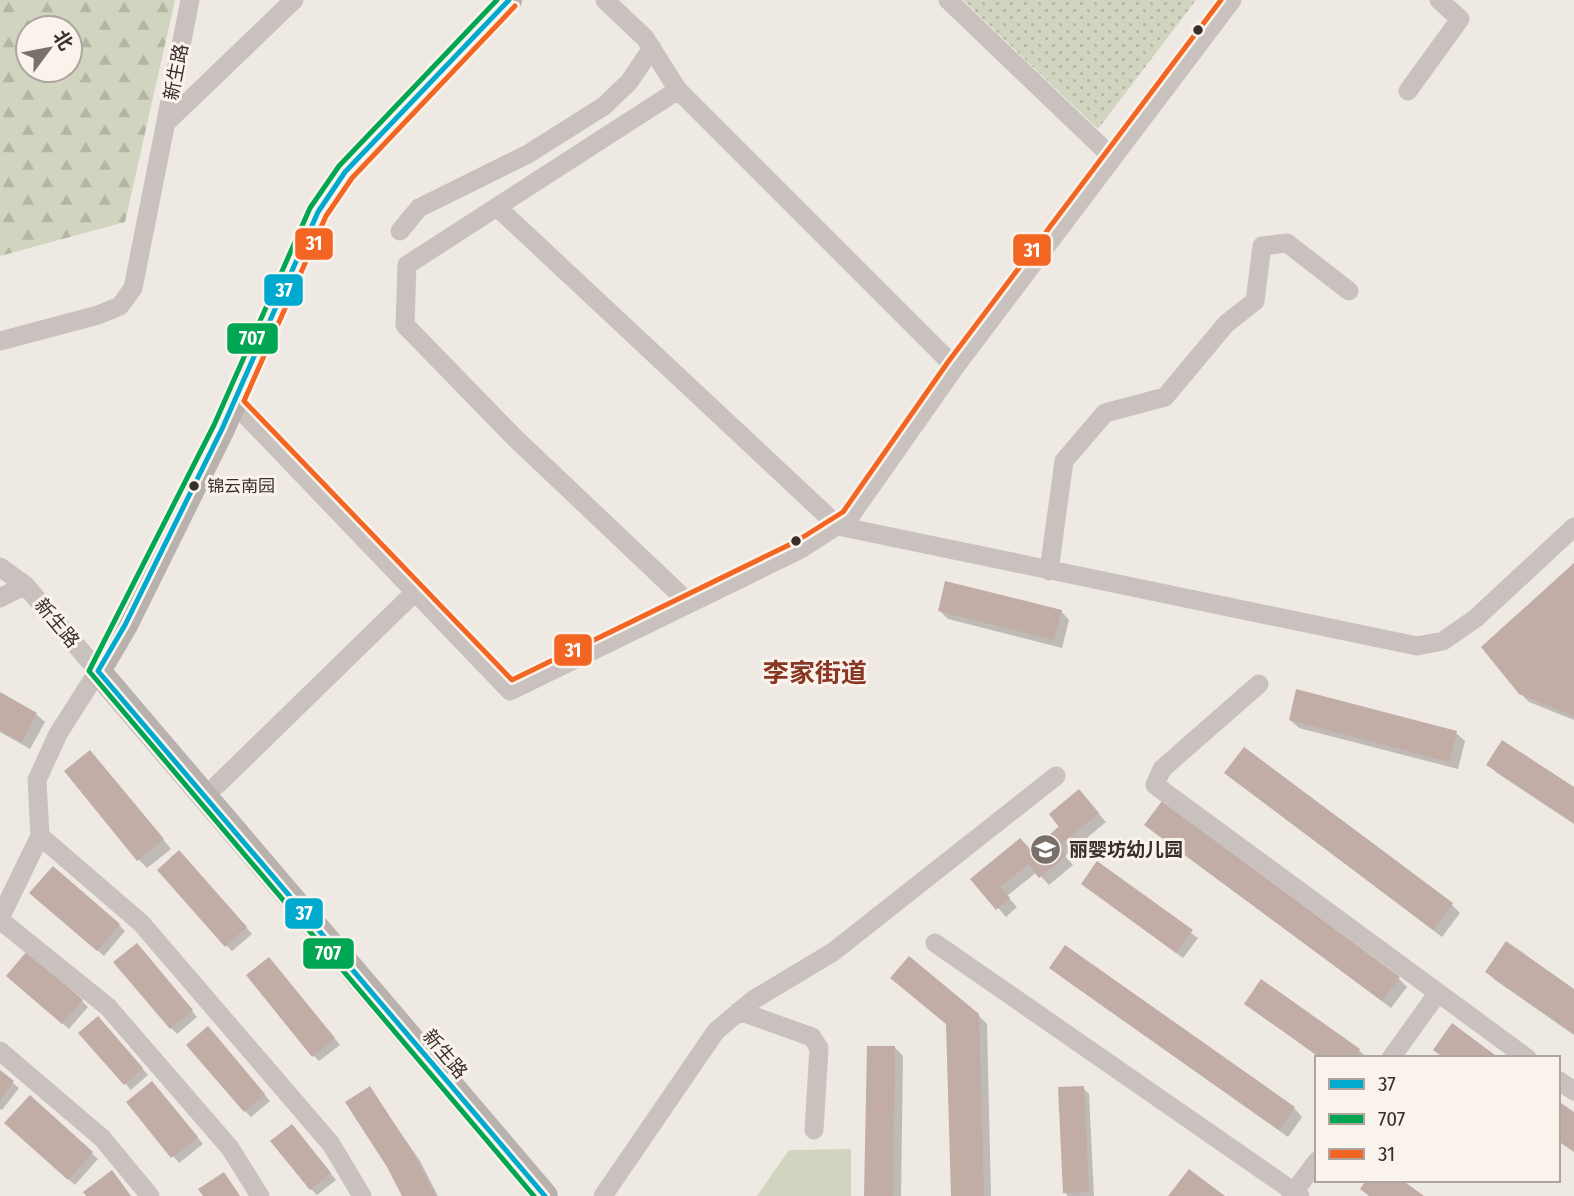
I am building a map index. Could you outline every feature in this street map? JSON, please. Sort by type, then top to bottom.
[{"type":"street","name":"新生路","points":[[0,341],[98,315],[120,306],[133,288],[190,0]]},
{"type":"street","points":[[167,122],[294,0]]},
{"type":"street","points":[[260,1196],[230,1148],[108,1007],[0,919],[40,836],[37,780],[58,734],[103,663],[233,403],[318,212],[345,172],[509,0]]},
{"type":"street","points":[[605,0],[645,37],[678,90],[955,367]]},
{"type":"street","points":[[948,0],[1113,158]]},
{"type":"street","points":[[233,403],[510,691],[799,550],[838,526],[860,506],[955,367],[1232,0]]},
{"type":"street","points":[[1408,91],[1460,19],[1439,0]]},
{"type":"street","points":[[400,231],[419,208],[528,154],[604,106],[629,82],[652,48]]},
{"type":"street","points":[[678,90],[407,265],[405,325],[516,439],[688,602]]},
{"type":"street","points":[[497,207],[838,526],[1417,646],[1443,641],[1476,618],[1574,527]]},
{"type":"street","points":[[1049,571],[1064,461],[1105,413],[1165,397],[1226,324],[1255,301],[1262,246],[1287,243],[1349,291]]},
{"type":"street","name":"新生路","points":[[0,567],[25,585],[103,663],[217,785],[566,1196]]},
{"type":"street","points":[[0,598],[25,585]]},
{"type":"street","points":[[217,785],[415,592]]},
{"type":"street","name":"新生路","points":[[103,663],[545,1196]]},
{"type":"street","points":[[1259,684],[1162,769],[1156,785],[1524,1056]]},
{"type":"street","points":[[603,1196],[716,1031],[739,1011],[833,953],[1056,776]]},
{"type":"street","points":[[40,836],[141,923],[331,1144],[362,1196]]},
{"type":"street","points":[[935,943],[1295,1195],[1315,1164]]},
{"type":"street","points":[[1392,1056],[1437,994]]},
{"type":"street","points":[[739,1011],[812,1037],[819,1048],[814,1129]]},
{"type":"street","points":[[0,1051],[102,1138],[150,1196]]},
{"type":"green space","points":[[0,0],[175,0],[125,222],[0,256]]},
{"type":"green space","points":[[963,0],[1196,0],[1098,129]]},
{"type":"green space","points":[[851,1149],[851,1196],[757,1196],[789,1150]]},
{"type":"building","points":[[1574,563],[1574,716],[1519,694],[1481,647]]},
{"type":"building","points":[[945,581],[1062,610],[1054,640],[938,611]]},
{"type":"building","points":[[1296,689],[1457,731],[1449,762],[1289,720]]},
{"type":"building","points":[[0,692],[37,713],[22,742],[0,730]]},
{"type":"building","points":[[1502,740],[1574,787],[1574,823],[1486,765]]},
{"type":"building","points":[[1244,747],[1453,903],[1433,930],[1224,773]]},
{"type":"building","points":[[90,750],[164,839],[137,861],[64,771]]},
{"type":"building","name":"丽婴坊幼儿园","points":[[1079,789],[1099,813],[1058,847],[1066,856],[1039,878],[1028,864],[1000,887],[1010,898],[996,910],[970,879],[1020,838],[1031,850],[1059,827],[1049,814]]},
{"type":"building","points":[[1162,801],[1400,977],[1382,1001],[1144,825]]},
{"type":"building","points":[[179,850],[247,927],[225,947],[157,870]]},
{"type":"building","points":[[1097,861],[1193,930],[1176,953],[1081,884]]},
{"type":"building","points":[[53,866],[120,924],[97,951],[29,893]]},
{"type":"building","points":[[1506,941],[1574,989],[1574,1034],[1485,972]]},
{"type":"building","points":[[137,943],[193,1010],[170,1029],[113,962]]},
{"type":"building","points":[[1065,945],[1295,1107],[1279,1130],[1049,968]]},
{"type":"building","points":[[27,951],[83,1000],[62,1024],[6,976]]},
{"type":"building","points":[[909,956],[979,1014],[984,1196],[951,1196],[946,1024],[890,978]]},
{"type":"building","points":[[269,957],[335,1038],[312,1057],[246,975]]},
{"type":"building","points":[[1261,979],[1360,1049],[1355,1056],[1318,1056],[1244,1004]]},
{"type":"building","points":[[98,1016],[143,1068],[124,1085],[78,1033]]},
{"type":"building","points":[[1452,1023],[1496,1056],[1441,1056],[1433,1050]]},
{"type":"building","points":[[208,1026],[265,1094],[244,1112],[186,1045]]},
{"type":"building","points":[[867,1046],[895,1046],[893,1196],[864,1196]]},
{"type":"building","points":[[0,1070],[14,1081],[0,1100]]},
{"type":"building","points":[[152,1081],[198,1137],[171,1158],[126,1102]]},
{"type":"building","points":[[370,1086],[412,1151],[436,1196],[402,1196],[387,1167],[345,1102]]},
{"type":"building","points":[[1084,1086],[1089,1192],[1063,1193],[1058,1087]]},
{"type":"building","points":[[30,1095],[93,1152],[68,1180],[4,1123]]},
{"type":"building","points":[[1560,1102],[1574,1112],[1574,1152],[1560,1142]]},
{"type":"building","points":[[292,1124],[331,1173],[310,1190],[270,1141]]},
{"type":"building","points":[[1189,1169],[1225,1196],[1168,1196]]},
{"type":"building","points":[[112,1170],[131,1196],[86,1196],[83,1192]]},
{"type":"building","points":[[224,1172],[240,1196],[203,1196],[198,1189]]},
{"type":"building","points":[[1365,1182],[1405,1182],[1424,1196],[1369,1196],[1360,1189]]},
{"type":"transit line","name":"707","points":[[497,0],[339,166],[310,208],[214,425],[89,671],[534,1196]]},
{"type":"transit line","name":"37","points":[[509,0],[345,172],[318,212],[222,429],[125,625],[98,671],[545,1196]]},
{"type":"transit line","name":"31","points":[[515,6],[352,178],[326,216],[244,401],[512,680],[795,542],[843,512],[948,362],[1221,0]]},
{"type":"place","name":"锦云南园","points":[[194,486]]},
{"type":"place","name":"丽婴坊幼儿园","points":[[1046,849]]},
{"type":"district","name":"李家街道","points":[[815,673]]}]
